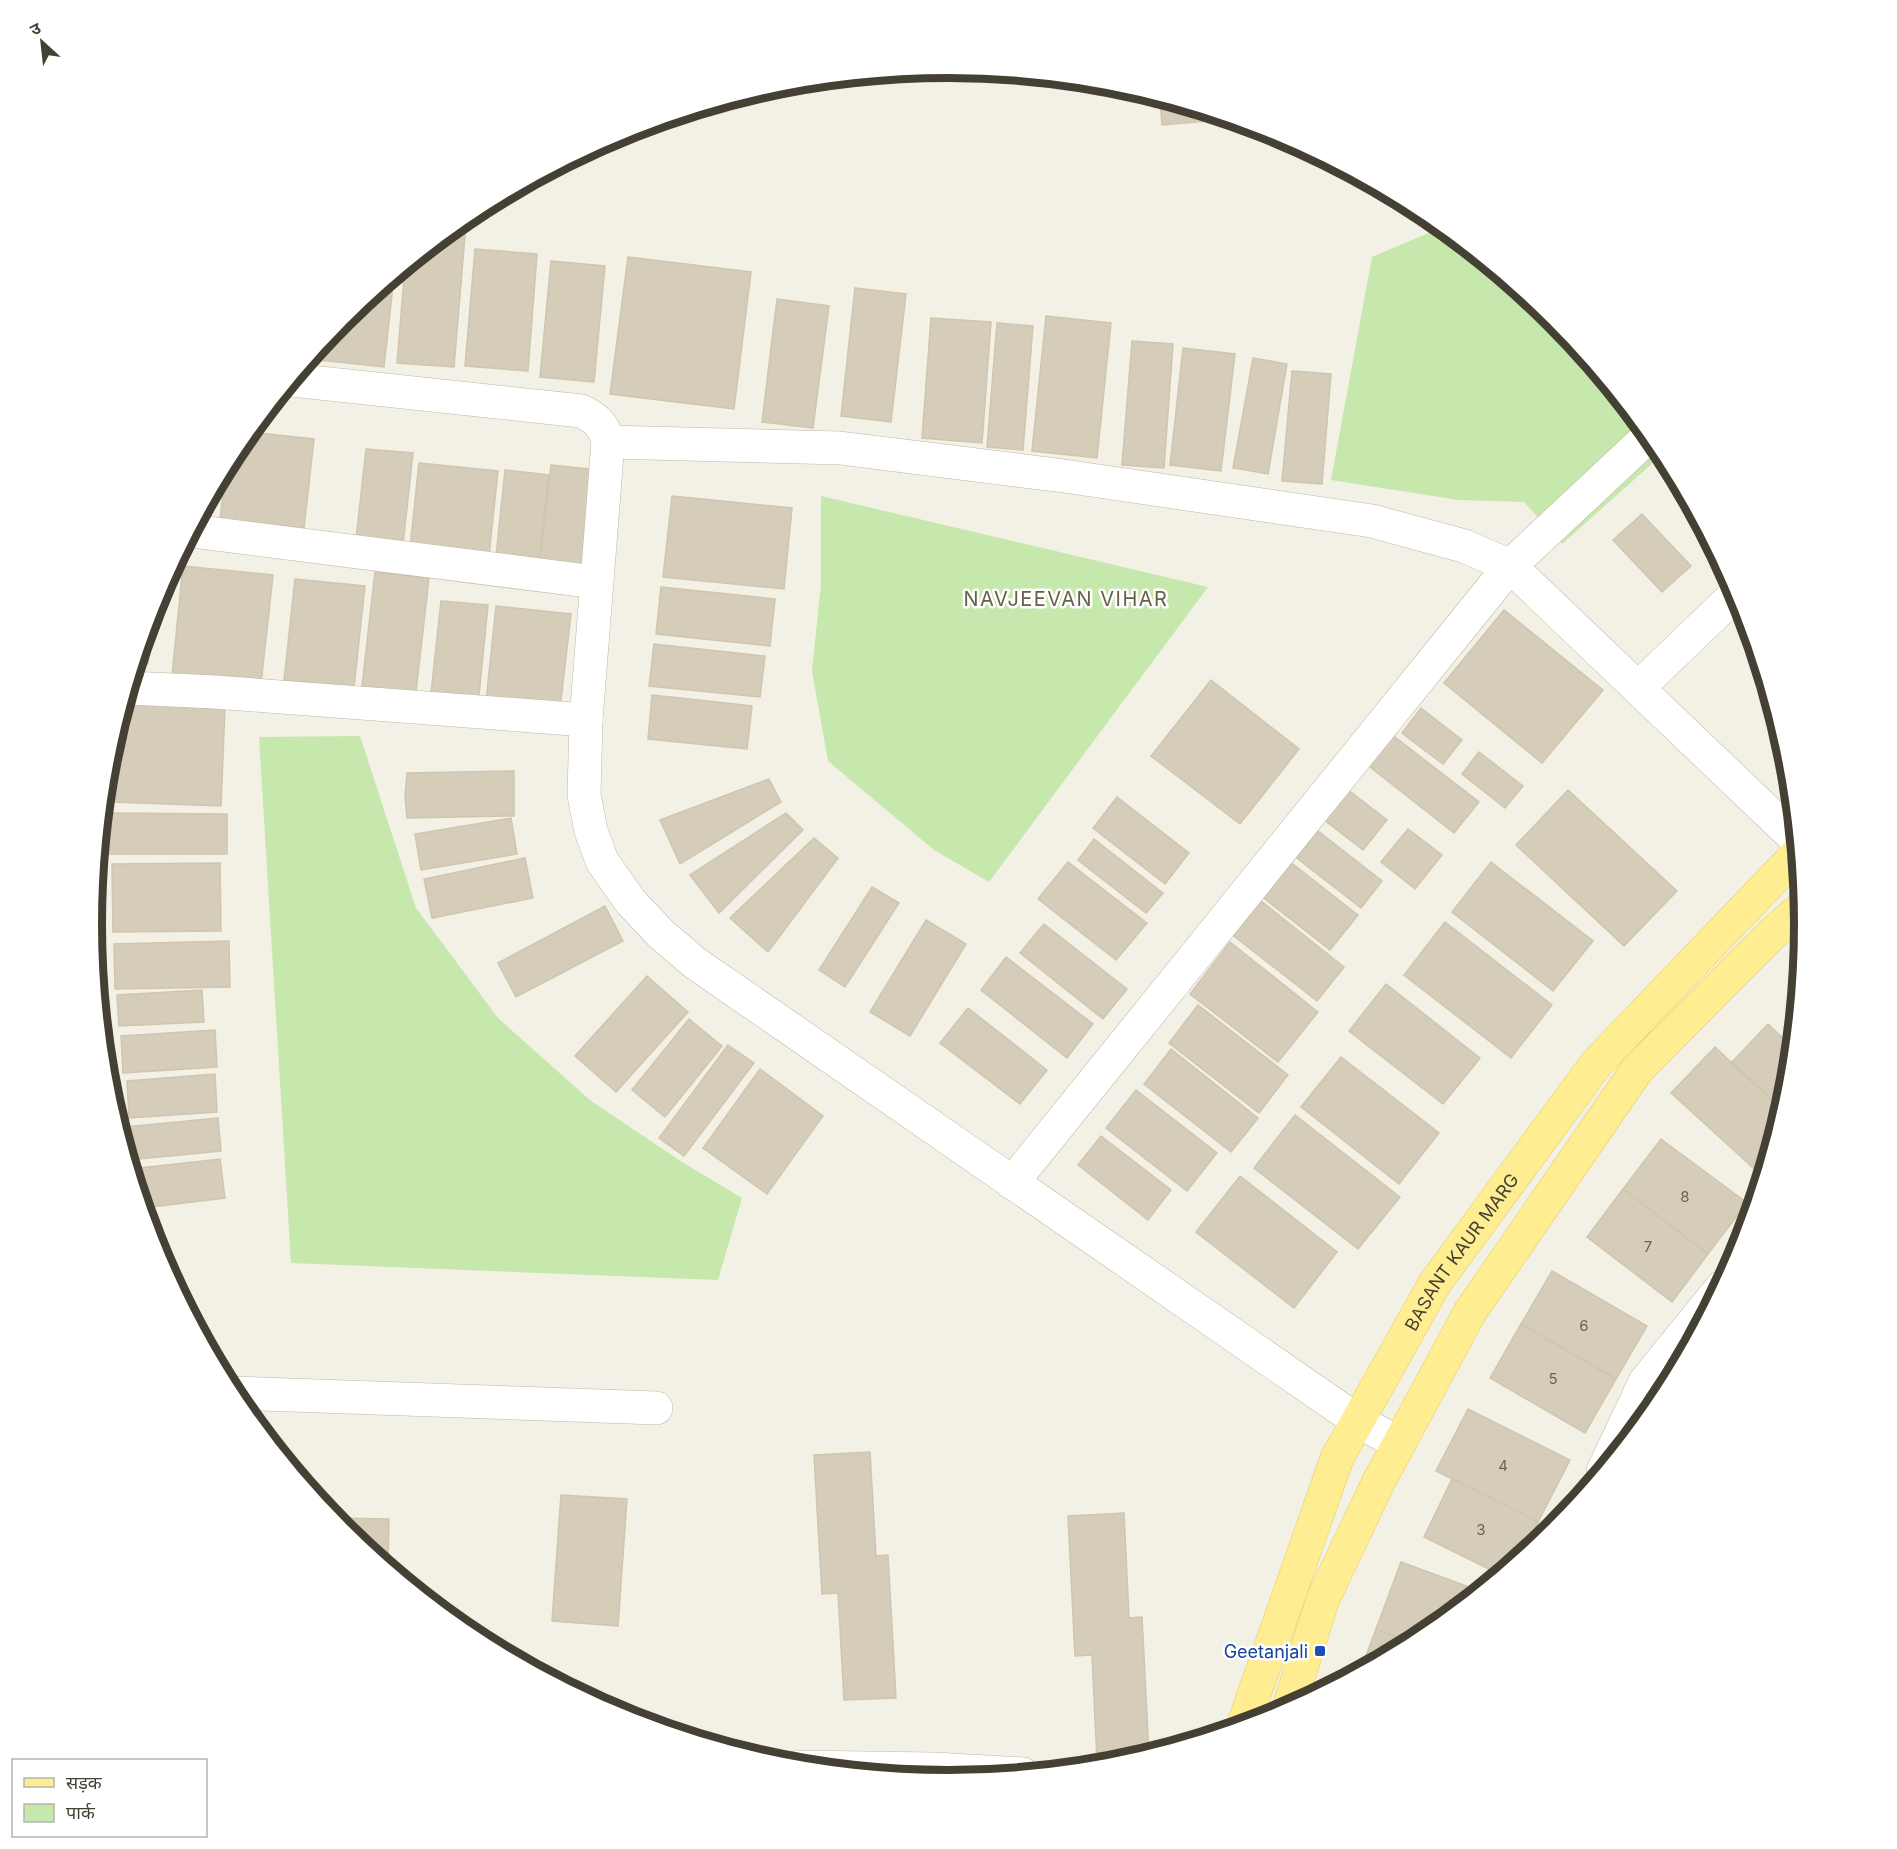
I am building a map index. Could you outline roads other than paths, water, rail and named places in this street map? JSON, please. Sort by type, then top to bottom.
[{"type":"main road","name":"BASANT KAUR MARG","points":[[1246,1717],[1337,1458],[1436,1283],[1596,1065],[1792,859]]},
{"type":"main road","points":[[1292,1698],[1323,1599],[1398,1443],[1470,1312],[1637,1070],[1773,933],[1795,914]]},
{"type":"street","points":[[300,381],[581,411],[595,417],[602,424],[608,442],[595,582],[586,720],[584,795],[591,831],[602,861],[630,902],[661,934],[695,963],[1358,1421],[1398,1443]]},
{"type":"street","points":[[1012,1183],[1510,566],[1643,441]]},
{"type":"street","points":[[608,442],[840,447],[1064,476],[1372,521],[1464,546],[1510,566],[1790,833]]},
{"type":"street","points":[[199,532],[595,582]]},
{"type":"street","points":[[1638,688],[1730,599]]},
{"type":"street","points":[[136,688],[215,692],[586,720]]},
{"type":"street","points":[[1614,1447],[1645,1382],[1700,1314]]},
{"type":"street","points":[[244,1393],[656,1408]]},
{"type":"street","points":[[885,1768],[961,1771]]},
{"type":"place","name":"Geetanjali","points":[[1320,1651]]},
{"type":"district","name":"NAVJEEVAN VIHAR","points":[[1066,599]]}]
